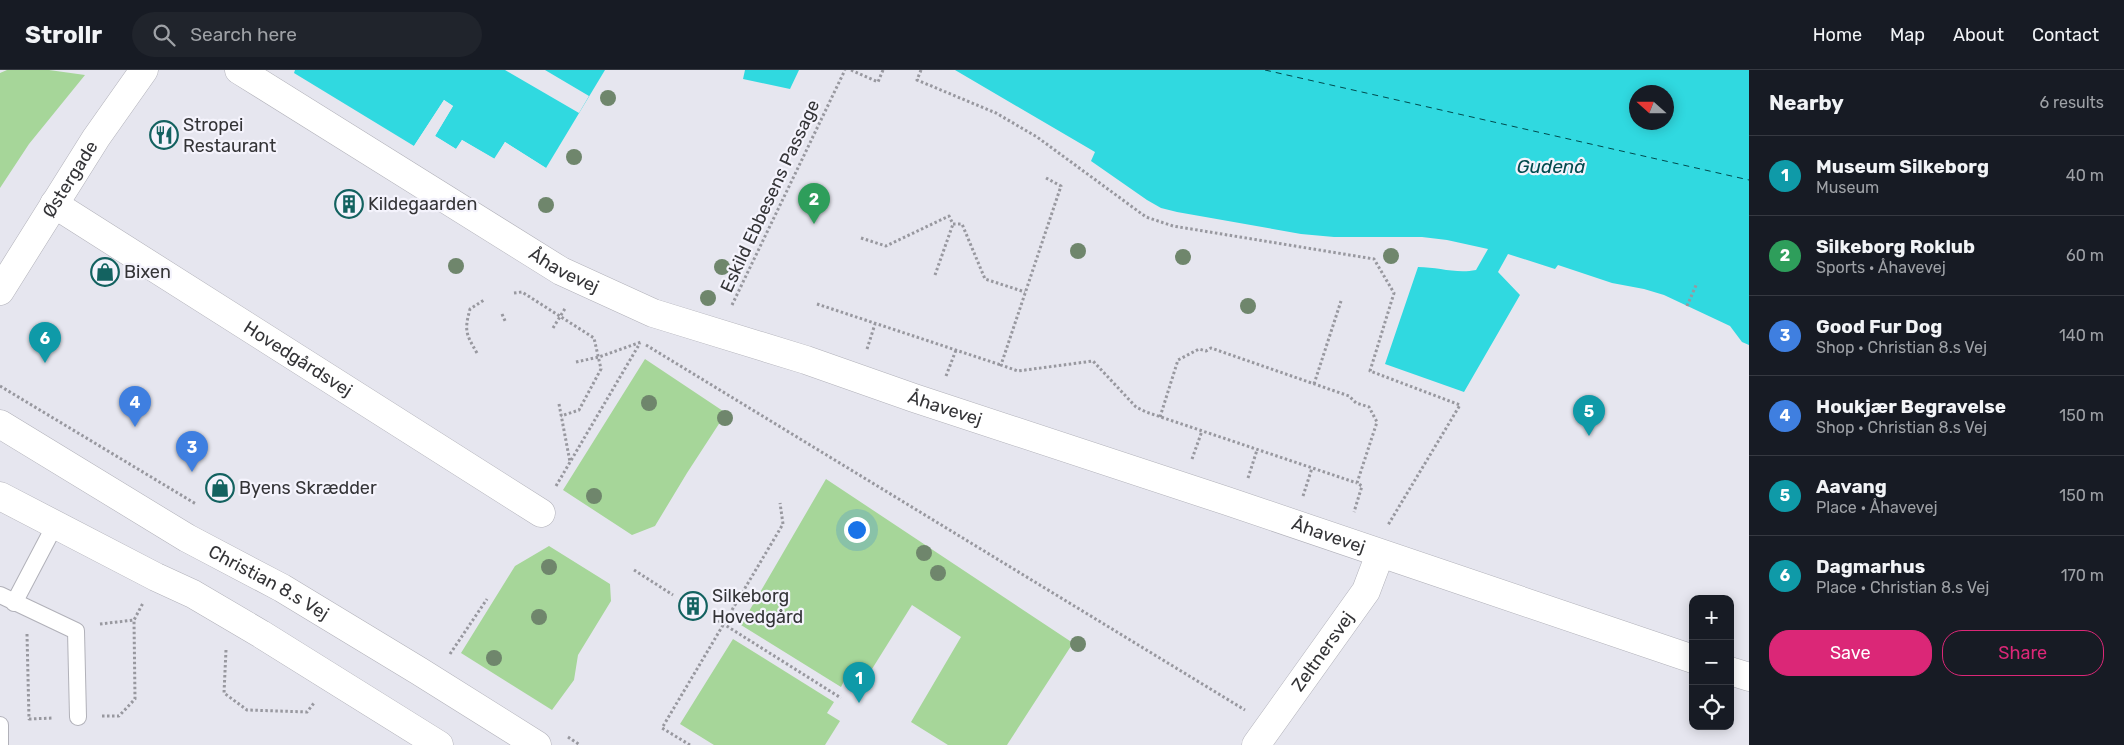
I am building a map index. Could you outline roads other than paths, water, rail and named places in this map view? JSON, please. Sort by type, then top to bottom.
[{"type":"street","name":"Østergade","points":[[0,291],[108,119],[144,70]]},
{"type":"street","name":"Åhavevej","points":[[238,70],[561,271],[653,313],[806,360],[1689,657]]},
{"type":"street","name":"Hovedgårdsvej","points":[[54,204],[541,513]]},
{"type":"street","name":"Christian 8.s Vej","points":[[0,424],[187,538],[282,588],[537,745]]},
{"type":"street","points":[[0,496],[156,577],[193,594],[439,745]]},
{"type":"street","name":"Zeltnersvej","points":[[1263,737],[1366,591],[1376,552]]},
{"type":"street","points":[[1734,672],[1749,677]]},
{"type":"lane","points":[[55,524],[13,602],[76,632],[78,717]]},
{"type":"lane","points":[[0,725],[0,745]]},
{"type":"water","points":[[295,70],[605,70],[546,168],[505,142],[495,159],[462,140],[456,149],[435,136],[453,106],[444,100],[414,146],[294,73]]},
{"type":"water","points":[[745,70],[799,70],[790,89],[743,79]]},
{"type":"water","name":"Gudenå","points":[[955,70],[1749,70],[1749,345],[1742,342],[1730,326],[1664,295],[1612,283],[1558,265],[1555,269],[1508,254],[1498,272],[1520,295],[1464,392],[1385,364],[1418,267],[1461,271],[1476,270],[1488,249],[1447,240],[1422,237],[1334,237],[1301,234],[1177,212],[1161,208],[1147,200],[1091,161],[1095,152]]},
{"type":"place","name":"Stropei Restaurant","points":[[164,135]]},
{"type":"place","name":"Kildegaarden","points":[[349,204]]},
{"type":"place","name":"Silkeborg Roklub","points":[[814,224]]},
{"type":"place","name":"Bixen","points":[[105,272]]},
{"type":"place","name":"Dagmarhus","points":[[45,363]]},
{"type":"place","name":"Houkjær Begravelse","points":[[135,427]]},
{"type":"place","name":"Aavang","points":[[1589,436]]},
{"type":"place","name":"Good Fur Dog","points":[[192,472]]},
{"type":"place","name":"Byens Skrædder","points":[[220,488]]},
{"type":"place","name":"Silkeborg Hovedgård","points":[[693,606]]},
{"type":"place","name":"Museum Silkeborg","points":[[859,703]]}]
